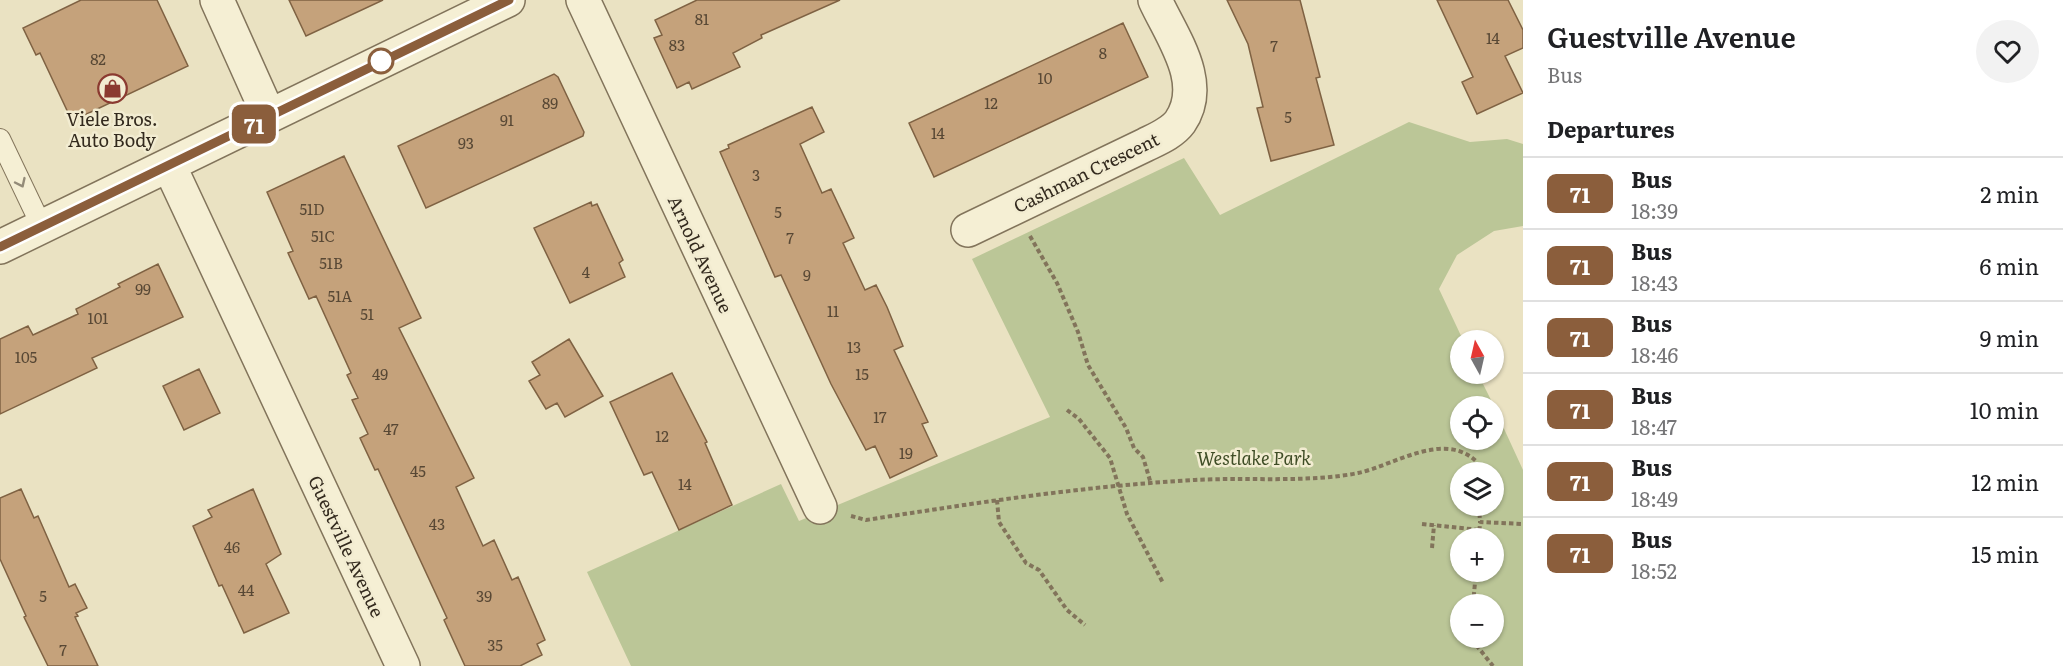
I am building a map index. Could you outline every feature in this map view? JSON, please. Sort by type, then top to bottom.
[{"type":"street","points":[[217,0],[269,116]]},
{"type":"street","points":[[0,247],[508,0]]},
{"type":"street","name":"Arnold Avenue","points":[[583,0],[820,507]]},
{"type":"street","name":"Cashman Crescent","points":[[968,230],[1145,145],[1170,131],[1180,122],[1191,99],[1190,75],[1155,0]]},
{"type":"street","name":"Guestville Avenue","points":[[169,165],[403,666]]},
{"type":"lane","points":[[0,139],[42,227]]},
{"type":"path","points":[[1015,206],[1057,283],[1078,332],[1088,365],[1117,412],[1134,448],[1143,457],[1151,484]]},
{"type":"path","points":[[1067,410],[1079,419],[1110,458],[1127,514],[1163,583]]},
{"type":"path","points":[[820,507],[866,520],[998,500],[1117,486],[1346,475],[1371,470],[1433,449],[1456,449],[1468,454],[1476,462]]},
{"type":"path","points":[[998,500],[999,522],[1026,562],[1039,570],[1067,610],[1085,625]]},
{"type":"path","points":[[1480,516],[1480,528]]},
{"type":"path","points":[[1480,522],[1523,524]]},
{"type":"path","points":[[1422,524],[1462,528]]},
{"type":"path","points":[[1432,548],[1434,525]]},
{"type":"path","points":[[1481,648],[1493,666]]},
{"type":"green space","name":"Westlake Park","points":[[1409,122],[1470,142],[1507,139],[1523,144],[1523,226],[1494,231],[1457,255],[1439,289],[1458,330],[1450,330],[1450,384],[1483,384],[1489,396],[1450,396],[1450,450],[1504,450],[1504,429],[1523,470],[1523,666],[631,666],[587,572],[781,484],[799,521],[1050,417],[972,259],[1184,158],[1220,215]]},
{"type":"building","points":[[81,0],[157,0],[188,66],[72,121],[40,53],[36,55],[23,28]]},
{"type":"building","points":[[289,0],[383,0],[306,36]]},
{"type":"building","points":[[697,0],[840,0],[761,35],[762,38],[733,53],[740,67],[692,89],[689,82],[677,88],[654,38],[662,35],[655,20]]},
{"type":"building","points":[[1227,0],[1300,0],[1320,77],[1316,78],[1334,145],[1271,161],[1257,108],[1263,107],[1248,44]]},
{"type":"building","points":[[1437,0],[1508,0],[1523,30],[1523,48],[1505,56],[1523,93],[1477,114],[1462,82],[1473,77]]},
{"type":"building","points":[[1123,23],[1148,77],[934,177],[909,123]]},
{"type":"building","points":[[554,74],[558,77],[584,132],[583,136],[426,208],[398,146]]},
{"type":"building","points":[[812,107],[824,132],[800,144],[822,193],[831,189],[854,238],[843,243],[865,290],[876,285],[887,307],[903,346],[894,350],[928,422],[922,424],[937,456],[890,478],[875,446],[866,450],[831,384],[781,275],[775,277],[720,152],[729,148],[728,145]]},
{"type":"building","points":[[344,156],[421,318],[399,328],[474,478],[456,487],[483,546],[494,540],[512,580],[518,577],[545,640],[537,644],[542,655],[520,666],[465,666],[444,620],[447,618],[378,469],[375,470],[360,438],[368,434],[352,400],[358,398],[347,375],[351,373],[316,296],[309,299],[288,253],[293,251],[267,192]]},
{"type":"building","points":[[591,202],[592,206],[597,204],[623,260],[619,263],[625,277],[570,303],[534,228]]},
{"type":"building","points":[[158,264],[183,317],[92,358],[97,368],[0,414],[0,339],[28,326],[33,335],[78,314],[76,309],[120,287],[118,284]]},
{"type":"building","points":[[569,339],[603,396],[565,417],[557,403],[546,409],[529,381],[540,375],[532,362]]},
{"type":"building","points":[[199,369],[220,413],[184,430],[163,386]]},
{"type":"building","points":[[672,373],[707,442],[705,443],[732,505],[679,530],[652,472],[644,475],[610,402]]},
{"type":"building","points":[[21,489],[34,518],[38,516],[69,587],[75,584],[87,608],[76,613],[78,616],[75,617],[98,666],[48,666],[24,617],[26,616],[0,559],[0,498]]},
{"type":"building","points":[[253,489],[281,554],[266,564],[289,613],[244,633],[222,585],[219,586],[193,526],[212,517],[208,510]]},
{"type":"bus line","name":"71","points":[[0,247],[509,0]]},
{"type":"place","name":"Viele Bros. Auto Body","points":[[112,89]]}]
